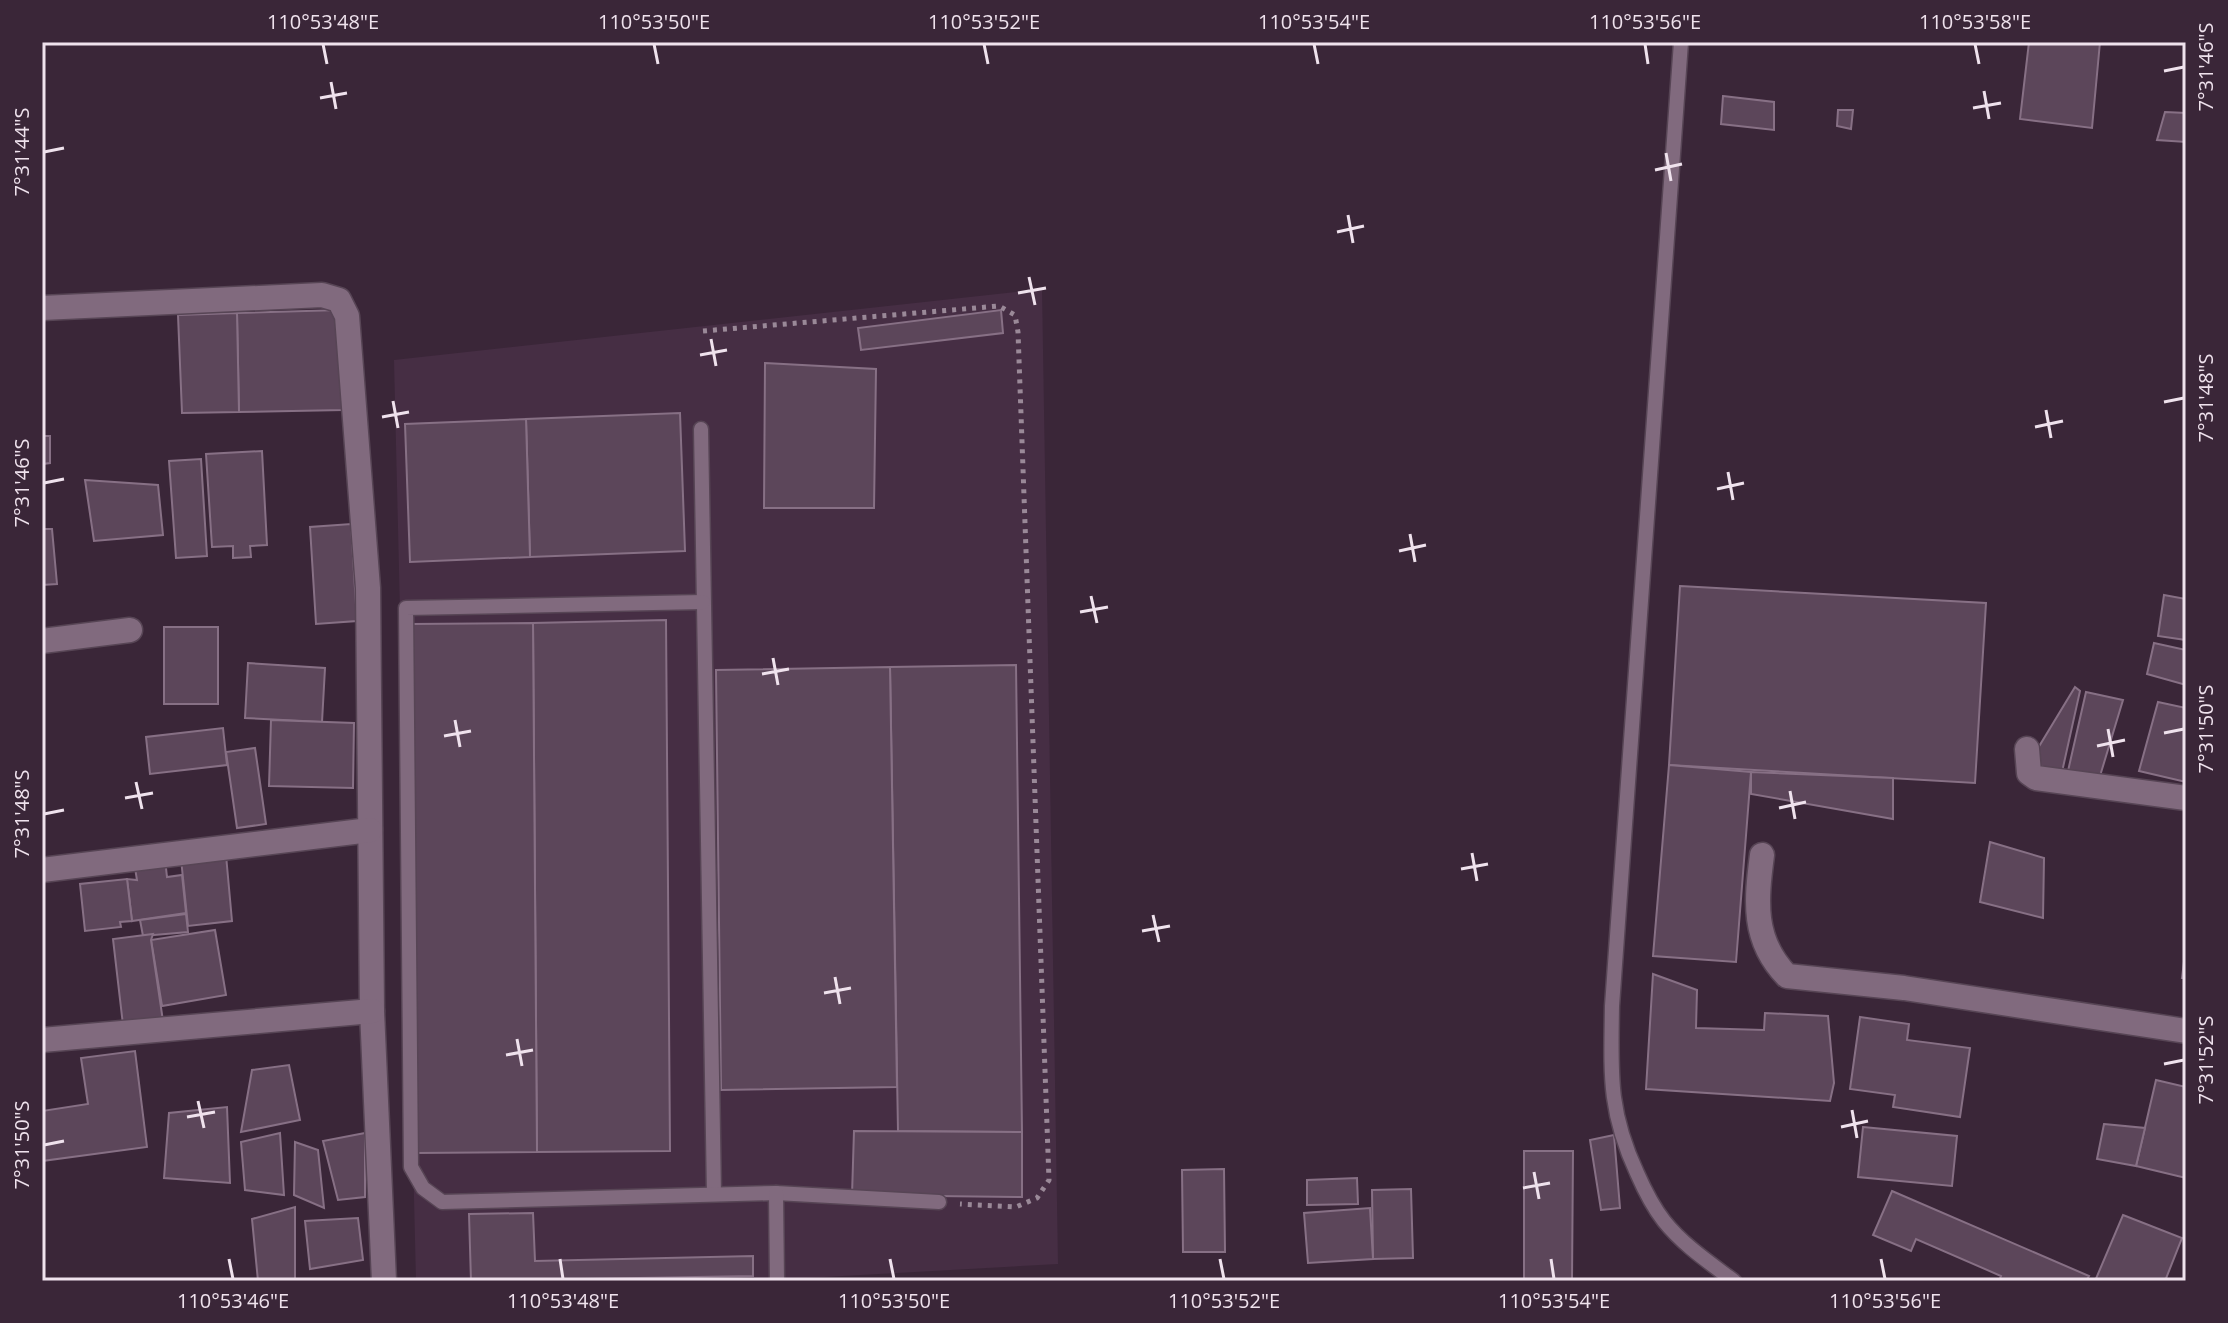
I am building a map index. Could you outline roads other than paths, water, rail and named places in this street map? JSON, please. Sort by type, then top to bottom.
[{"type":"street","points":[[42,308],[322,295],[339,300],[347,316],[368,588],[372,1011],[384,1281]]},
{"type":"street","points":[[42,641],[130,630]]},
{"type":"street","points":[[2027,749],[2029,773],[2036,778],[2186,798]]},
{"type":"street","points":[[42,870],[370,830]]},
{"type":"street","points":[[1762,855],[1758,899],[1762,940],[1771,960],[1787,976],[1904,988],[2186,1031]]},
{"type":"street","points":[[42,1040],[372,1011]]},
{"type":"lane","points":[[1681,42],[1613,991],[1611,1072],[1615,1114],[1643,1187],[1664,1221],[1734,1281]]},
{"type":"lane","points":[[701,429],[714,1194]]},
{"type":"lane","points":[[703,602],[406,608],[411,1167],[423,1188],[442,1202],[776,1193],[939,1202]]},
{"type":"lane","points":[[776,1193],[777,1281]]}]
